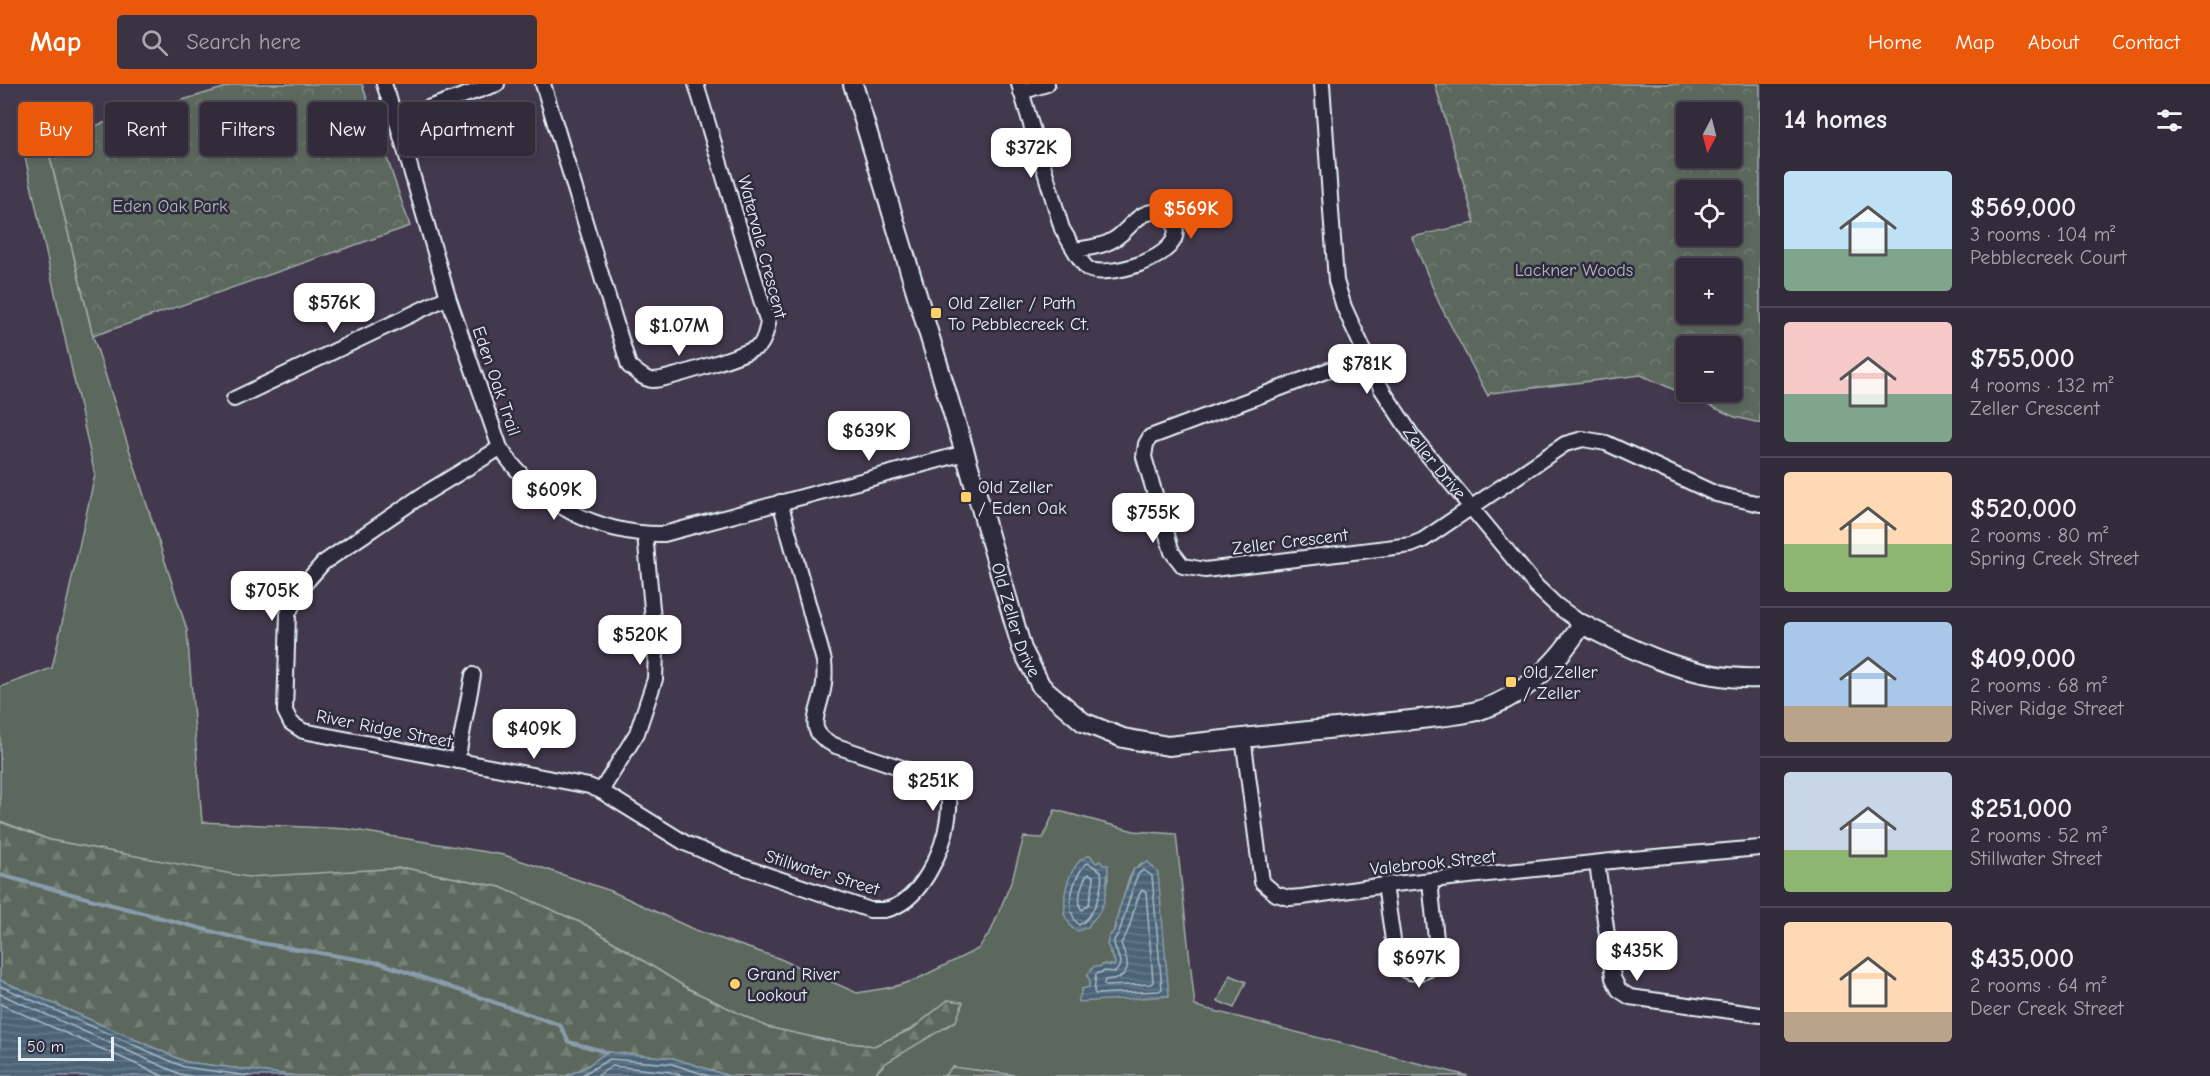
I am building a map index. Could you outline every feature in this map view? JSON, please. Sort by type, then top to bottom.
[{"type":"street","name":"Eden Oak Trail","points":[[384,84],[448,297],[500,448],[507,459],[542,495],[564,509],[590,522],[645,534],[664,534],[965,453]]},
{"type":"street","points":[[396,119],[497,84]]},
{"type":"street","name":"Watervale Crescent","points":[[543,84],[629,366],[643,376],[655,380],[745,354],[759,346],[768,323],[696,84]]},
{"type":"street","name":"Old Zeller Drive","points":[[852,84],[965,453],[1022,649],[1041,686],[1083,722],[1124,738],[1168,746],[1439,717],[1480,710],[1510,696],[1536,679],[1572,640],[1582,624]]},
{"type":"street","points":[[1047,84],[1020,88],[1062,229],[1075,250],[1087,269],[1098,272],[1121,268],[1161,255],[1175,240],[1176,229],[1171,218],[1165,214],[1145,213],[1111,242],[1075,250]]},
{"type":"street","name":"Zeller Drive","points":[[1322,84],[1336,281],[1344,307],[1381,388],[1413,437],[1536,586],[1556,605],[1582,624],[1634,651],[1673,665],[1714,675],[1760,678]]},
{"type":"street","points":[[234,399],[448,297]]},
{"type":"street","name":"Zeller Crescent","points":[[1366,356],[1150,437],[1146,444],[1144,457],[1172,552],[1183,566],[1205,570],[1396,547],[1423,540],[1470,507]]},
{"type":"street","points":[[1470,507],[1564,444],[1583,439],[1606,443],[1716,494],[1760,504]]},
{"type":"street","name":"River Ridge Street","points":[[500,448],[421,496],[323,563],[301,588],[288,614],[285,711],[291,723],[303,731],[589,786],[601,791]]},
{"type":"street","name":"Stillwater Street","points":[[601,791],[684,843],[732,863],[870,910],[885,910],[898,903],[915,891],[925,878],[934,863],[946,833],[950,803],[946,790],[923,775],[825,741],[816,730],[814,722],[825,678],[824,661],[780,501]]},
{"type":"street","points":[[601,791],[637,733],[655,679],[656,651],[645,534]]},
{"type":"street","points":[[457,761],[473,675]]},
{"type":"street","name":"Valebrook Street","points":[[1243,737],[1262,882],[1276,894],[1289,898],[1385,885],[1760,848]]},
{"type":"street","points":[[1597,863],[1613,978],[1619,990],[1630,997],[1760,1015]]},
{"type":"street","points":[[1385,885],[1396,961],[1404,970],[1416,973],[1429,969],[1436,958],[1430,881]]},
{"type":"green space","name":"Eden Oak Park","points":[[237,84],[362,84],[368,102],[308,102],[308,156],[386,156],[410,226],[93,336],[50,156],[93,156],[93,126],[105,123],[105,156],[188,156],[188,102],[176,102]]},
{"type":"green space","name":"Lackner Woods","points":[[1435,84],[1760,84],[1760,423],[1735,417],[1701,402],[1742,402],[1742,336],[1676,336],[1676,391],[1641,375],[1491,393],[1488,396],[1439,303],[1412,237],[1475,223]]},
{"type":"green space","points":[[26,156],[50,156],[93,336],[187,630],[202,822],[348,829],[504,855],[611,891],[695,930],[778,958],[857,993],[893,987],[915,980],[978,949],[991,931],[1012,880],[1024,837],[1043,838],[1055,810],[1134,831],[1176,834],[1195,1006],[1468,1076],[1022,1076],[952,1067],[944,1076],[873,1076],[948,1000],[912,1029],[874,1046],[826,1040],[767,1027],[687,988],[586,925],[500,887],[405,868],[248,878],[50,840],[0,821],[0,687],[52,668],[95,475]],"holes":[[[1142,863],[1169,996],[1082,990],[1089,987],[1090,981],[1104,964],[1114,966],[1115,962],[1110,953],[1115,924],[1129,879],[1134,869]],[[1107,866],[1108,880],[1091,921],[1069,920],[1064,914],[1065,897]]]},
{"type":"green space","points":[[0,822],[50,840],[248,877],[405,868],[500,887],[586,925],[687,988],[767,1027],[826,1040],[874,1046],[912,1029],[948,1000],[963,1002],[956,1021],[884,1064],[873,1076],[729,1076],[673,1058],[607,1052],[586,1067],[566,1076],[296,1076],[186,1062],[0,980]]},
{"type":"green space","points":[[1230,975],[1246,982],[1234,1008],[1218,1001]]},
{"type":"green space","points":[[952,1067],[1022,1076],[944,1076]]},
{"type":"water","points":[[1090,855],[1096,863],[1100,861],[1103,865],[1108,865],[1107,883],[1102,906],[1097,915],[1088,927],[1078,931],[1072,928],[1064,914],[1065,894],[1076,865]]},
{"type":"water","points":[[1148,862],[1158,873],[1169,996],[1078,1002],[1082,989],[1089,987],[1090,981],[1087,975],[1094,966],[1099,967],[1104,964],[1114,966],[1115,962],[1107,944],[1109,936],[1114,931],[1119,909],[1134,869]]},
{"type":"water","points":[[0,980],[186,1062],[296,1076],[0,1076]]},
{"type":"water","points":[[607,1052],[673,1058],[729,1076],[566,1076],[586,1067]]},
{"type":"waterway","points":[[0,875],[248,941],[380,963],[560,1025],[569,1042],[607,1052]]},
{"type":"place","name":"Old Zeller / Path To Pebblecreek Ct.","points":[[936,313]]},
{"type":"place","name":"Old Zeller / Eden Oak","points":[[966,497]]},
{"type":"place","name":"Old Zeller / Zeller","points":[[1511,682]]},
{"type":"place","name":"Grand River Lookout","points":[[735,984]]}]
